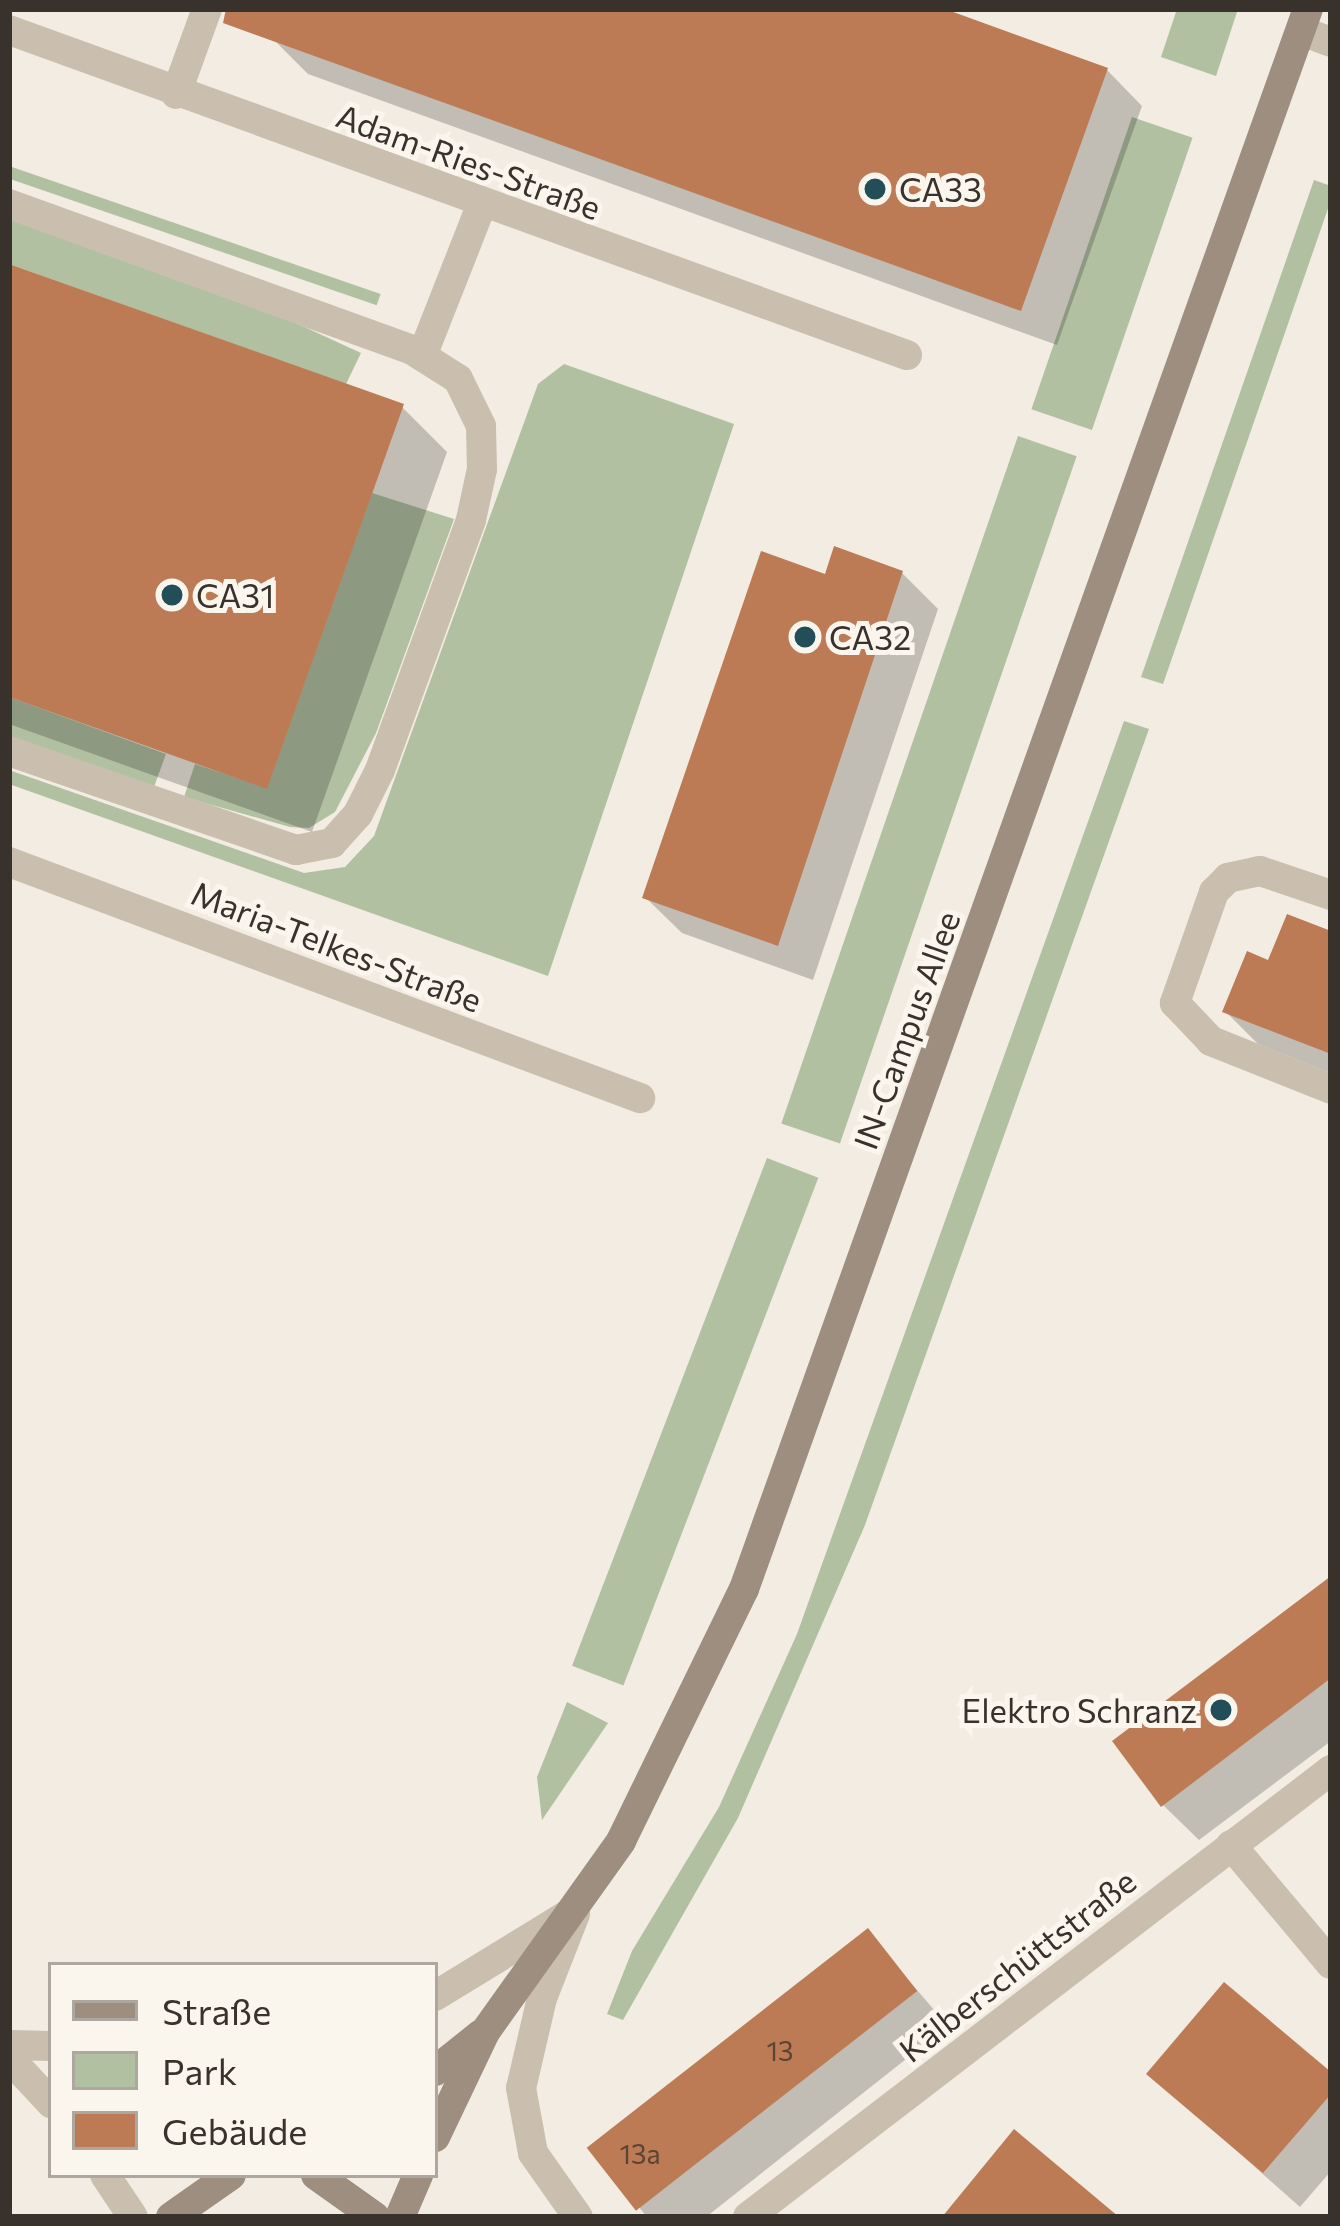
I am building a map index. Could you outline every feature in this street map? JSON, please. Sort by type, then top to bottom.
[{"type":"street","points":[[176,94],[207,9]]},
{"type":"street","points":[[1304,20],[1331,42]]},
{"type":"street","name":"IN-Campus Allee","points":[[438,2131],[485,2032],[578,1909],[655,1780],[744,1589],[1304,20]]},
{"type":"street","name":"Adam-Ries-Straße","points":[[9,30],[907,355]]},
{"type":"street","points":[[9,204],[422,356],[458,379],[481,426],[482,469],[471,520],[380,770],[358,814],[332,843],[296,850],[9,751]]},
{"type":"street","points":[[422,356],[482,204]]},
{"type":"street","name":"Maria-Telkes-Straße","points":[[9,862],[640,1098]]},
{"type":"street","points":[[1331,895],[1260,872],[1228,878],[1214,892],[1175,1003],[1211,1041],[1331,1088]]},
{"type":"street","name":"Kälberschüttstraße","points":[[748,2217],[1331,1770]]},
{"type":"street","points":[[1231,1845],[1331,1964]]},
{"type":"street","points":[[438,1994],[578,1909]]},
{"type":"street","points":[[578,1909],[542,1998],[520,2088],[533,2153],[578,2217]]},
{"type":"street","name":"IN-Campus Allee","points":[[438,2069],[485,2032]]},
{"type":"street","points":[[9,2051],[48,2046]]},
{"type":"street","points":[[9,2051],[48,2070]]},
{"type":"street","points":[[9,2051],[48,2099]]},
{"type":"street","points":[[107,2178],[133,2217]]},
{"type":"street","points":[[171,2217],[224,2178]]},
{"type":"street","points":[[320,2178],[375,2217]]},
{"type":"street","points":[[400,2217],[417,2178]]},
{"type":"green space","points":[[1177,9],[1238,9],[1216,76],[1161,57]]},
{"type":"green space","points":[[1132,117],[1193,138],[1092,430],[1031,409]]},
{"type":"green space","points":[[9,166],[381,294],[377,305],[9,179]]},
{"type":"green space","points":[[1314,180],[1331,186],[1331,200],[1163,684],[1141,677]]},
{"type":"green space","points":[[9,215],[235,295],[361,353],[346,384],[9,264]]},
{"type":"green space","points":[[564,364],[734,424],[548,976],[9,784],[9,770],[304,873],[345,867],[374,836],[538,384]]},
{"type":"green space","points":[[1018,436],[1077,456],[840,1144],[781,1123]]},
{"type":"green space","points":[[372,493],[454,519],[376,733],[335,812],[309,828],[290,827],[184,797],[195,764],[267,788]]},
{"type":"green space","points":[[9,697],[166,754],[153,791],[9,739]]},
{"type":"green space","points":[[1124,721],[1149,729],[865,1525],[738,1818],[623,2020],[607,2014],[632,1951],[719,1807],[797,1634]]},
{"type":"green space","points":[[767,1158],[818,1178],[623,1686],[572,1666]]},
{"type":"green space","points":[[567,1702],[608,1723],[542,1820],[537,1777]]},
{"type":"building","name":"CA33","points":[[226,9],[945,9],[1108,68],[1021,311],[223,23]]},
{"type":"building","name":"CA31","points":[[9,264],[404,404],[267,789],[9,697]]},
{"type":"building","points":[[834,546],[903,571],[778,946],[642,898],[761,551],[825,574]]},
{"type":"building","points":[[1287,914],[1331,931],[1331,1054],[1222,1012],[1247,951],[1268,960]]},
{"type":"building","name":"Elektro Schranz","points":[[1331,1576],[1331,1678],[1161,1807],[1112,1741]]},
{"type":"building","points":[[868,1928],[917,1991],[636,2211],[587,2148]]},
{"type":"building","points":[[1224,1982],[1331,2072],[1331,2094],[1263,2173],[1146,2074]]},
{"type":"building","points":[[1014,2129],[1119,2217],[942,2217]]},
{"type":"place","name":"CA33","points":[[875,189]]},
{"type":"place","name":"CA31","points":[[172,595]]},
{"type":"place","name":"CA32","points":[[805,637]]},
{"type":"place","name":"Elektro Schranz","points":[[1221,1710]]}]
